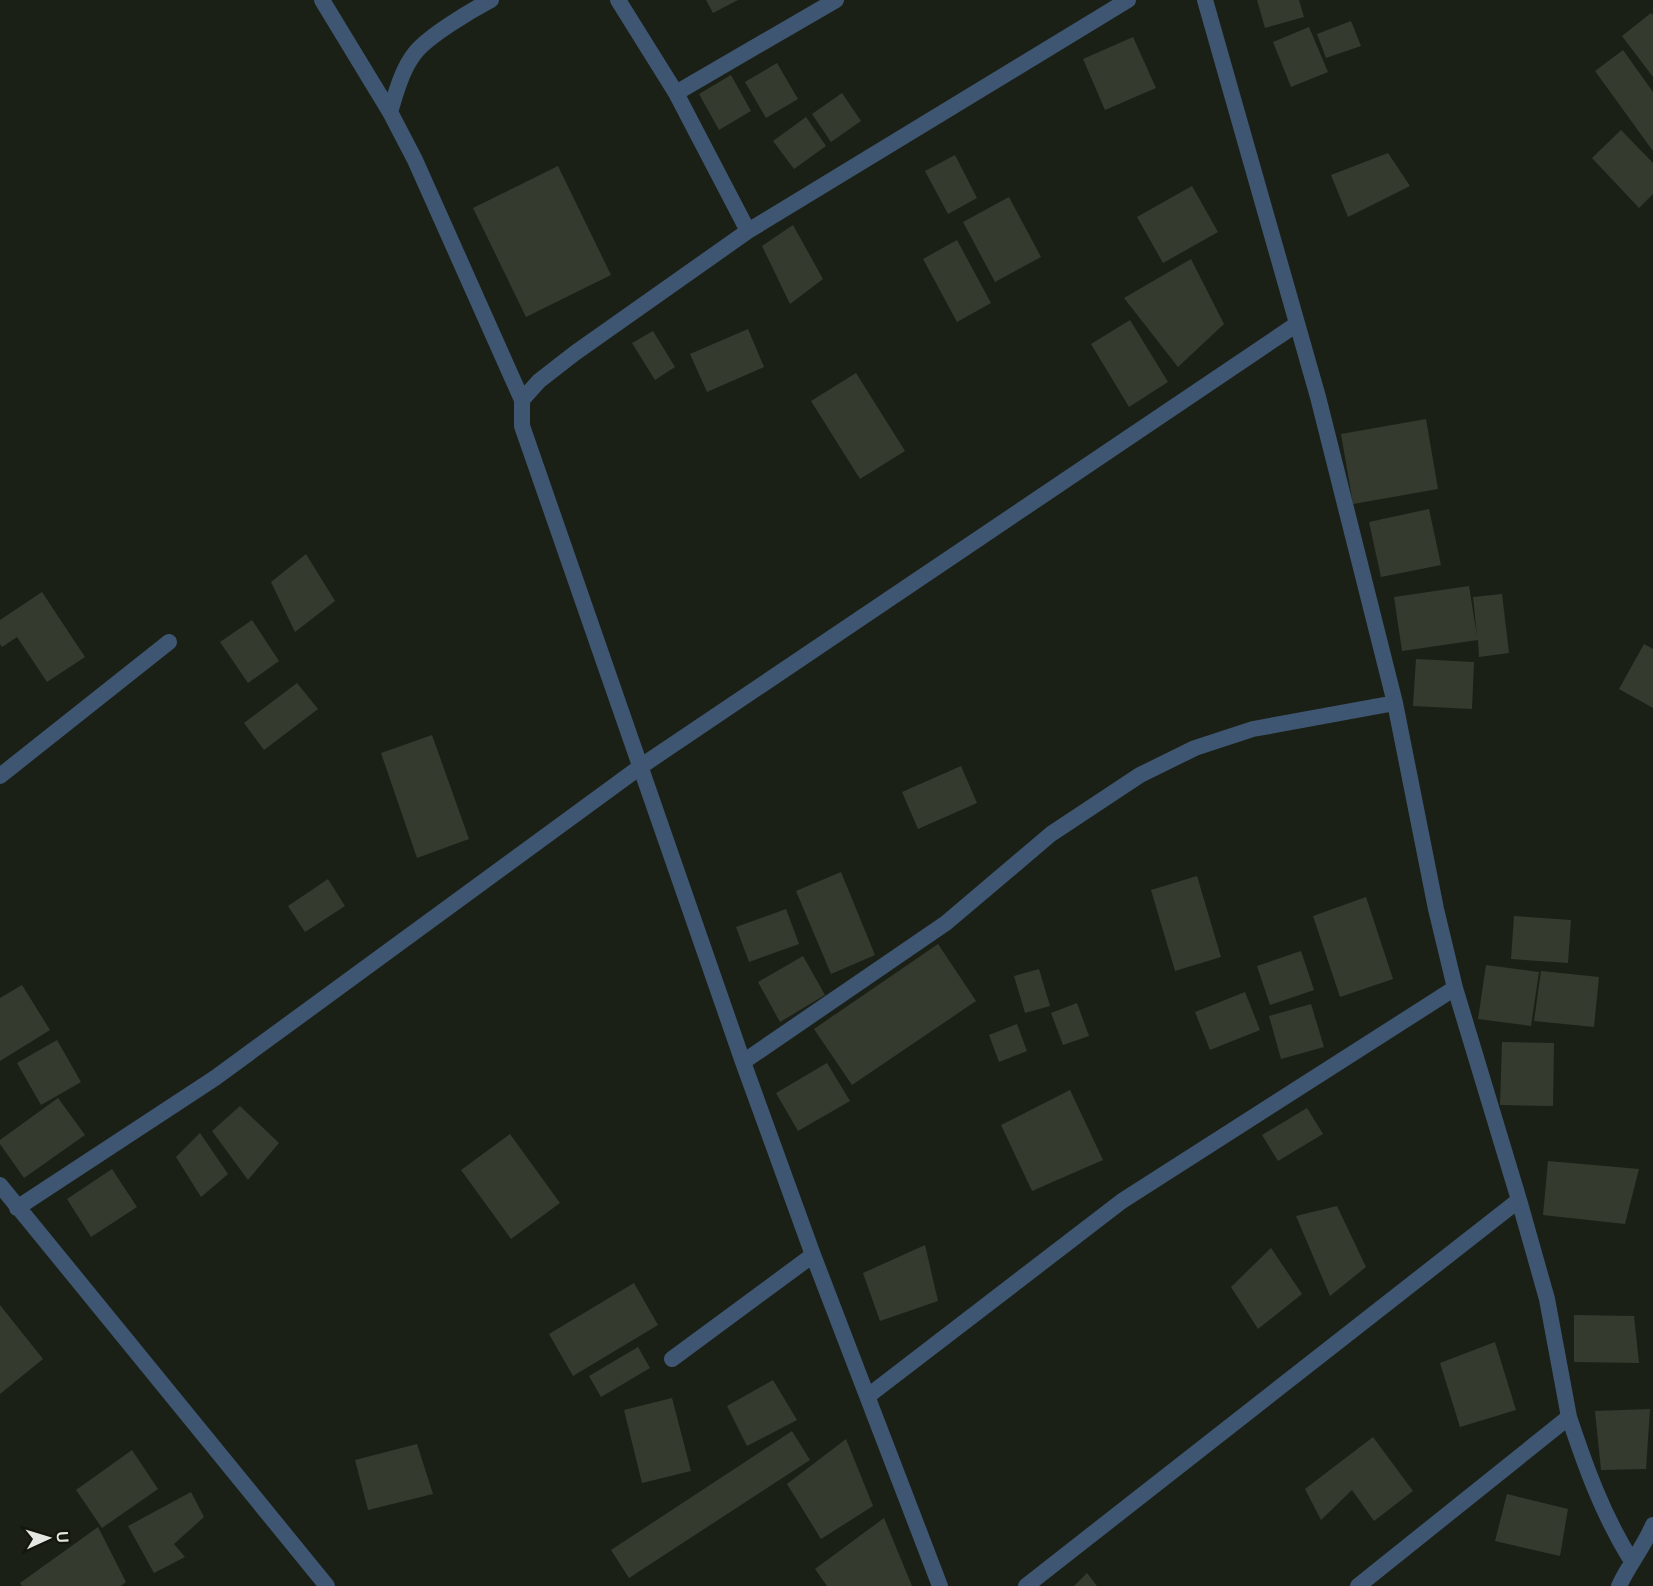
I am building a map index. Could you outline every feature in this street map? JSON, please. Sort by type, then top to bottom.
[{"type":"street","points":[[322,0],[390,112],[415,160],[522,400],[522,426],[743,1062],[813,1256],[940,1586]]},
{"type":"street","points":[[390,112],[402,78],[415,52],[468,12],[491,0]]},
{"type":"street","points":[[618,0],[676,93],[748,231]]},
{"type":"street","points":[[676,93],[836,0]]},
{"type":"street","points":[[522,400],[529,389],[566,360],[748,231],[1128,0]]},
{"type":"street","points":[[1205,0],[1297,324],[1395,703],[1436,909],[1455,988],[1547,1299],[1569,1417],[1609,1526],[1631,1560]]},
{"type":"street","points":[[17,1208],[215,1078],[640,767],[1297,324]]},
{"type":"street","points":[[0,776],[169,642]]},
{"type":"street","points":[[743,1062],[946,923],[1051,834],[1140,775],[1195,748],[1253,729],[1395,703]]},
{"type":"street","points":[[868,1396],[1122,1201],[1455,988]]},
{"type":"street","points":[[0,1185],[327,1586]]},
{"type":"street","points":[[1026,1586],[1519,1200]]},
{"type":"street","points":[[672,1359],[813,1256]]},
{"type":"street","points":[[1358,1586],[1569,1417]]},
{"type":"street","points":[[1619,1586],[1631,1560],[1649,1542],[1653,1525]]},
{"type":"building","points":[[706,0],[738,0],[713,13]]},
{"type":"building","points":[[1257,0],[1299,0],[1304,17],[1265,28]]},
{"type":"building","points":[[1651,13],[1653,15],[1653,77],[1622,36]]},
{"type":"building","points":[[1351,21],[1361,46],[1326,58],[1317,34]]},
{"type":"building","points":[[1309,27],[1328,72],[1291,87],[1273,42]]},
{"type":"building","points":[[1133,37],[1156,88],[1105,110],[1083,59]]},
{"type":"building","points":[[1623,50],[1653,92],[1653,151],[1595,71]]},
{"type":"building","points":[[777,63],[798,99],[766,118],[745,82]]},
{"type":"building","points":[[731,75],[751,111],[719,130],[699,94]]},
{"type":"building","points":[[842,93],[861,121],[831,142],[812,114]]},
{"type":"building","points":[[806,117],[826,146],[794,169],[773,141]]},
{"type":"building","points":[[1621,130],[1653,163],[1653,194],[1639,208],[1592,158]]},
{"type":"building","points":[[1388,153],[1410,186],[1348,217],[1331,175]]},
{"type":"building","points":[[955,155],[977,198],[948,214],[925,171]]},
{"type":"building","points":[[558,166],[611,275],[526,317],[473,208]]},
{"type":"building","points":[[1192,186],[1218,232],[1163,263],[1137,217]]},
{"type":"building","points":[[1009,197],[1041,257],[995,282],[963,222]]},
{"type":"building","points":[[793,225],[823,279],[790,304],[762,246]]},
{"type":"building","points":[[957,240],[991,303],[957,322],[923,259]]},
{"type":"building","points":[[1191,259],[1224,324],[1178,367],[1124,298]]},
{"type":"building","points":[[1130,320],[1168,382],[1129,407],[1091,344]]},
{"type":"building","points":[[748,329],[764,367],[707,392],[690,354]]},
{"type":"building","points":[[653,331],[675,367],[655,380],[632,343]]},
{"type":"building","points":[[856,373],[905,451],[860,479],[811,401]]},
{"type":"building","points":[[1426,419],[1438,489],[1353,504],[1341,434]]},
{"type":"building","points":[[1429,509],[1441,565],[1381,577],[1369,522]]},
{"type":"building","points":[[306,554],[335,601],[295,632],[271,582]]},
{"type":"building","points":[[1469,586],[1477,636],[1473,597],[1502,594],[1509,653],[1479,657],[1478,640],[1402,651],[1394,597]]},
{"type":"building","points":[[42,592],[85,657],[47,682],[17,637],[2,647],[0,644],[0,620]]},
{"type":"building","points":[[252,620],[279,661],[248,683],[220,642]]},
{"type":"building","points":[[1644,644],[1653,649],[1653,708],[1619,689]]},
{"type":"building","points":[[1416,659],[1474,662],[1472,709],[1413,706]]},
{"type":"building","points":[[297,683],[318,709],[264,750],[244,723]]},
{"type":"building","points":[[432,735],[469,839],[417,858],[381,753]]},
{"type":"building","points":[[961,766],[977,803],[918,829],[902,792]]},
{"type":"building","points":[[841,872],[875,955],[831,974],[796,891]]},
{"type":"building","points":[[1197,876],[1221,957],[1175,971],[1151,890]]},
{"type":"building","points":[[328,879],[345,906],[305,932],[288,906]]},
{"type":"building","points":[[1366,897],[1393,979],[1340,997],[1313,916]]},
{"type":"building","points":[[786,909],[799,944],[749,962],[736,927]]},
{"type":"building","points":[[1514,916],[1571,920],[1568,963],[1511,959]]},
{"type":"building","points":[[938,944],[976,1001],[852,1085],[814,1029]]},
{"type":"building","points":[[1301,951],[1314,990],[1270,1005],[1257,966]]},
{"type":"building","points":[[803,956],[825,995],[780,1022],[758,982]]},
{"type":"building","points":[[1486,965],[1539,972],[1531,1026],[1478,1019]]},
{"type":"building","points":[[1039,969],[1050,1006],[1025,1013],[1014,976]]},
{"type":"building","points":[[1541,971],[1599,977],[1594,1027],[1534,1021]]},
{"type":"building","points":[[22,985],[50,1030],[0,1061],[0,998]]},
{"type":"building","points":[[1245,992],[1260,1030],[1210,1050],[1195,1012]]},
{"type":"building","points":[[1077,1003],[1089,1036],[1063,1045],[1051,1013]]},
{"type":"building","points":[[1311,1004],[1324,1047],[1281,1059],[1269,1016]]},
{"type":"building","points":[[1017,1024],[1027,1051],[999,1062],[989,1035]]},
{"type":"building","points":[[57,1040],[81,1082],[41,1105],[17,1063]]},
{"type":"building","points":[[1502,1042],[1554,1043],[1553,1106],[1500,1105]]},
{"type":"building","points":[[827,1063],[850,1101],[798,1131],[776,1093]]},
{"type":"building","points":[[1070,1090],[1103,1160],[1032,1191],[1001,1125]]},
{"type":"building","points":[[58,1098],[85,1135],[24,1178],[0,1144],[0,1140]]},
{"type":"building","points":[[240,1106],[279,1143],[248,1180],[212,1131]]},
{"type":"building","points":[[1307,1108],[1323,1134],[1278,1161],[1262,1135]]},
{"type":"building","points":[[200,1133],[228,1174],[201,1197],[176,1157]]},
{"type":"building","points":[[510,1134],[560,1203],[511,1239],[461,1170]]},
{"type":"building","points":[[1548,1161],[1639,1169],[1625,1224],[1543,1215]]},
{"type":"building","points":[[112,1169],[137,1207],[91,1237],[67,1199]]},
{"type":"building","points":[[1337,1206],[1366,1267],[1330,1296],[1296,1216]]},
{"type":"building","points":[[925,1245],[938,1301],[880,1321],[863,1273]]},
{"type":"building","points":[[1271,1248],[1302,1294],[1258,1329],[1231,1287]]},
{"type":"building","points":[[634,1283],[658,1325],[573,1376],[549,1334]]},
{"type":"building","points":[[0,1305],[43,1359],[0,1394]]},
{"type":"building","points":[[1574,1315],[1634,1316],[1639,1363],[1574,1362]]},
{"type":"building","points":[[1495,1342],[1516,1410],[1460,1427],[1440,1363]]},
{"type":"building","points":[[638,1347],[650,1368],[601,1397],[589,1376]]},
{"type":"building","points":[[773,1380],[797,1420],[747,1446],[727,1406]]},
{"type":"building","points":[[672,1398],[691,1471],[642,1483],[624,1410]]},
{"type":"building","points":[[1650,1409],[1646,1469],[1601,1470],[1595,1411]]},
{"type":"building","points":[[792,1431],[810,1460],[629,1578],[611,1550]]},
{"type":"building","points":[[1373,1437],[1413,1491],[1374,1521],[1352,1490],[1321,1520],[1305,1489]]},
{"type":"building","points":[[846,1439],[873,1506],[821,1539],[787,1484]]},
{"type":"building","points":[[417,1444],[433,1494],[368,1510],[355,1460]]},
{"type":"building","points":[[132,1450],[158,1489],[102,1528],[76,1490]]},
{"type":"building","points":[[191,1492],[204,1517],[174,1544],[185,1557],[154,1573],[128,1526]]},
{"type":"building","points":[[1507,1494],[1568,1509],[1560,1556],[1495,1541]]},
{"type":"building","points":[[884,1518],[912,1586],[827,1586],[815,1569]]},
{"type":"building","points":[[98,1527],[126,1582],[121,1586],[22,1586],[20,1583]]},
{"type":"building","points":[[1087,1573],[1097,1586],[1074,1586]]}]
